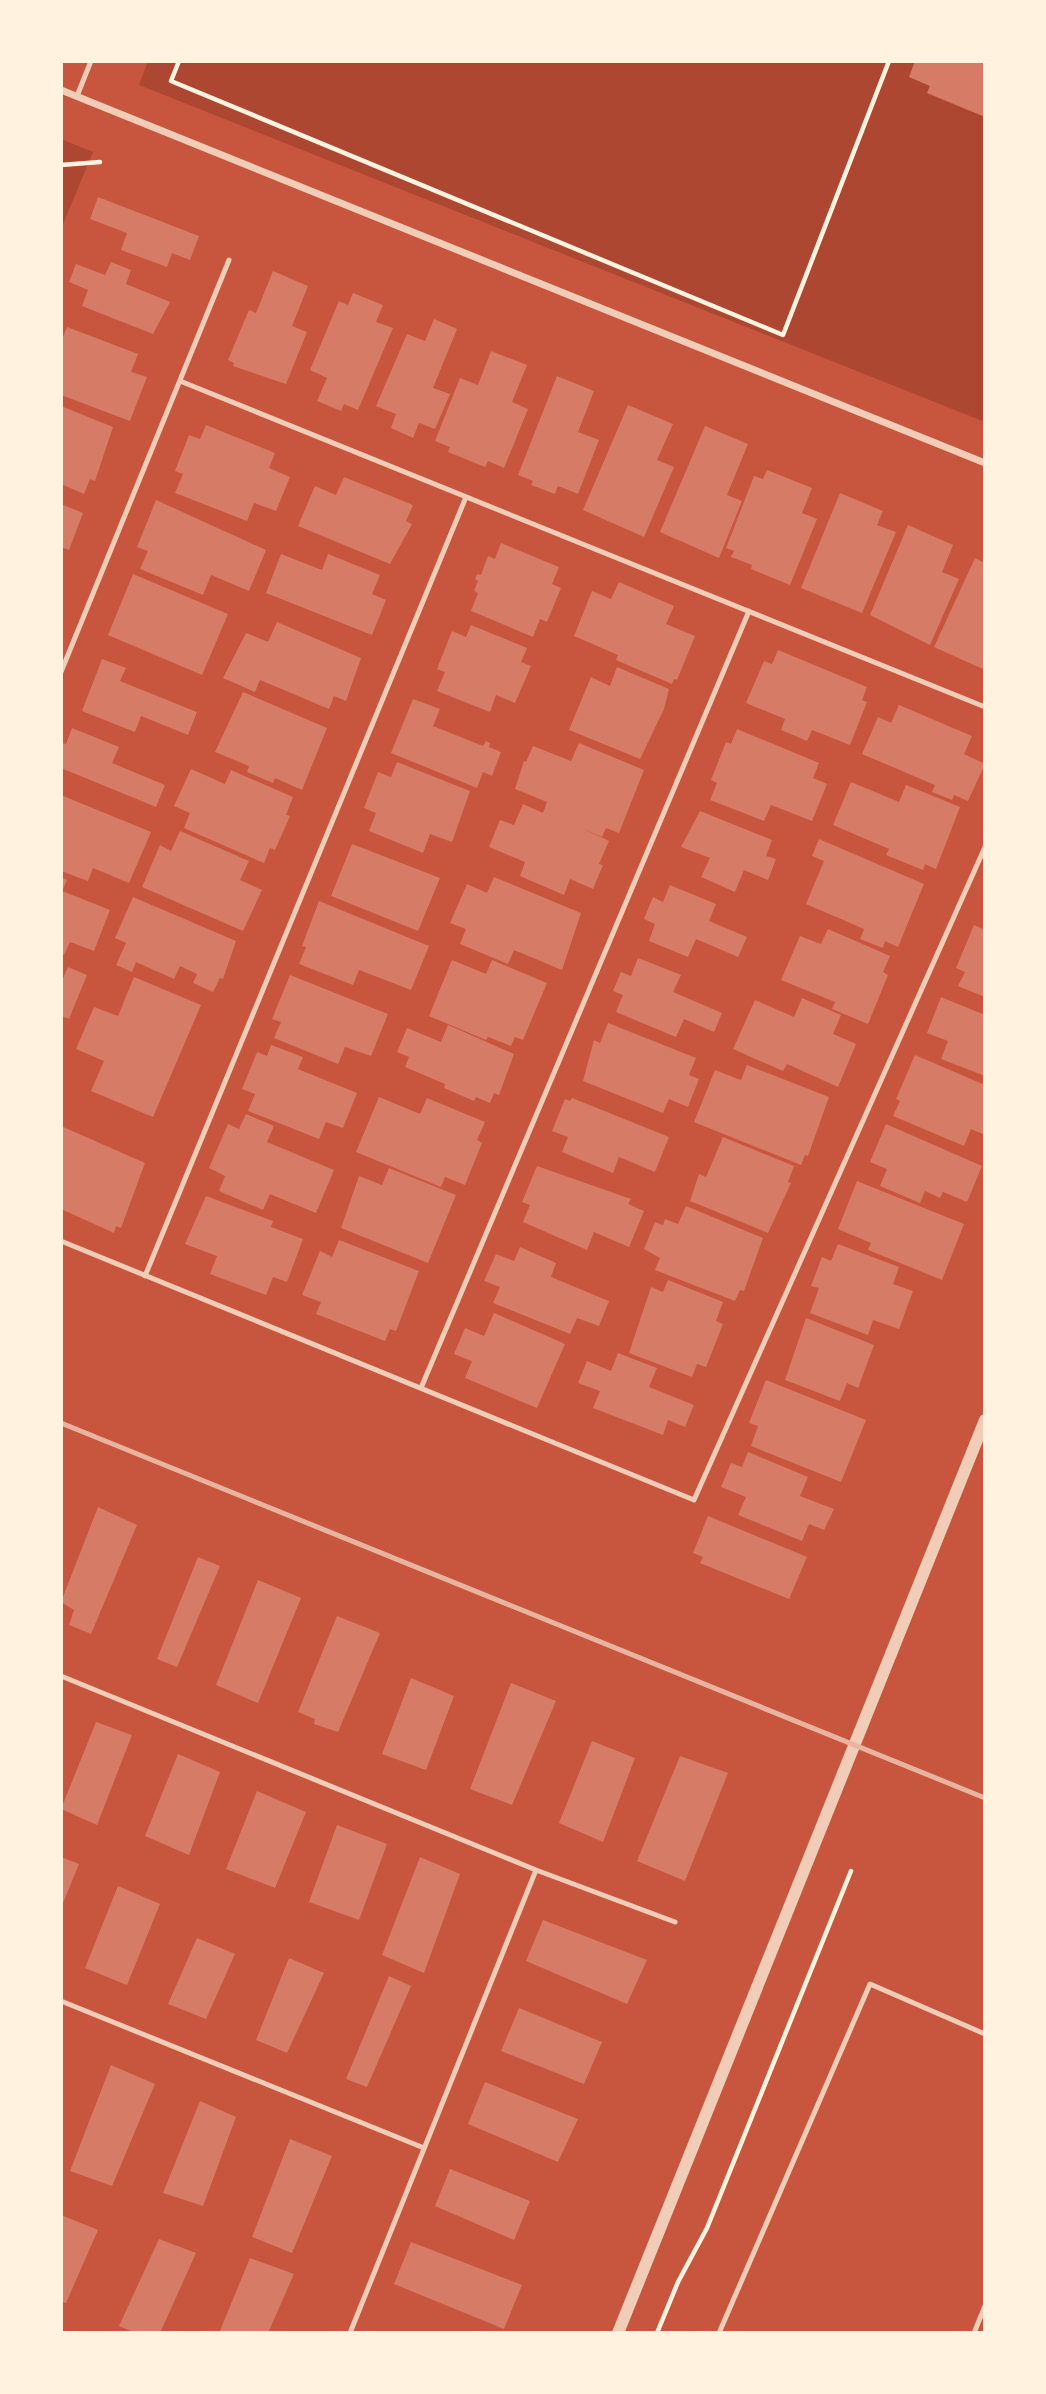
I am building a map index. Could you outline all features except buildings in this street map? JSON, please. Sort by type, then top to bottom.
[{"type":"street","points":[[61,90],[985,463]]},
{"type":"street","points":[[618,2333],[985,1420]]},
{"type":"lane","points":[[77,96],[90,61]]},
{"type":"lane","points":[[61,672],[229,260]]},
{"type":"lane","points":[[180,381],[985,707]]},
{"type":"lane","points":[[145,1276],[466,497]]},
{"type":"lane","points":[[421,1388],[749,611]]},
{"type":"lane","points":[[61,1241],[694,1500],[985,847]]},
{"type":"lane","points":[[61,1676],[537,1870],[675,1922]]},
{"type":"lane","points":[[349,2333],[537,1870]]},
{"type":"lane","points":[[719,2333],[870,1984],[985,2034]]},
{"type":"lane","points":[[61,2001],[424,2148]]},
{"type":"lane","points":[[974,2333],[985,2306]]},
{"type":"path","points":[[179,61],[171,81],[783,335],[889,61]]},
{"type":"path","points":[[61,165],[100,162]]},
{"type":"path","points":[[657,2333],[678,2282],[707,2228],[851,1871]]},
{"type":"shaded area","points":[[148,61],[985,61],[985,422],[139,85]]},
{"type":"shaded area","points":[[61,139],[93,152],[61,229]]},
{"type":"railway","points":[[61,1423],[985,1798]]}]
